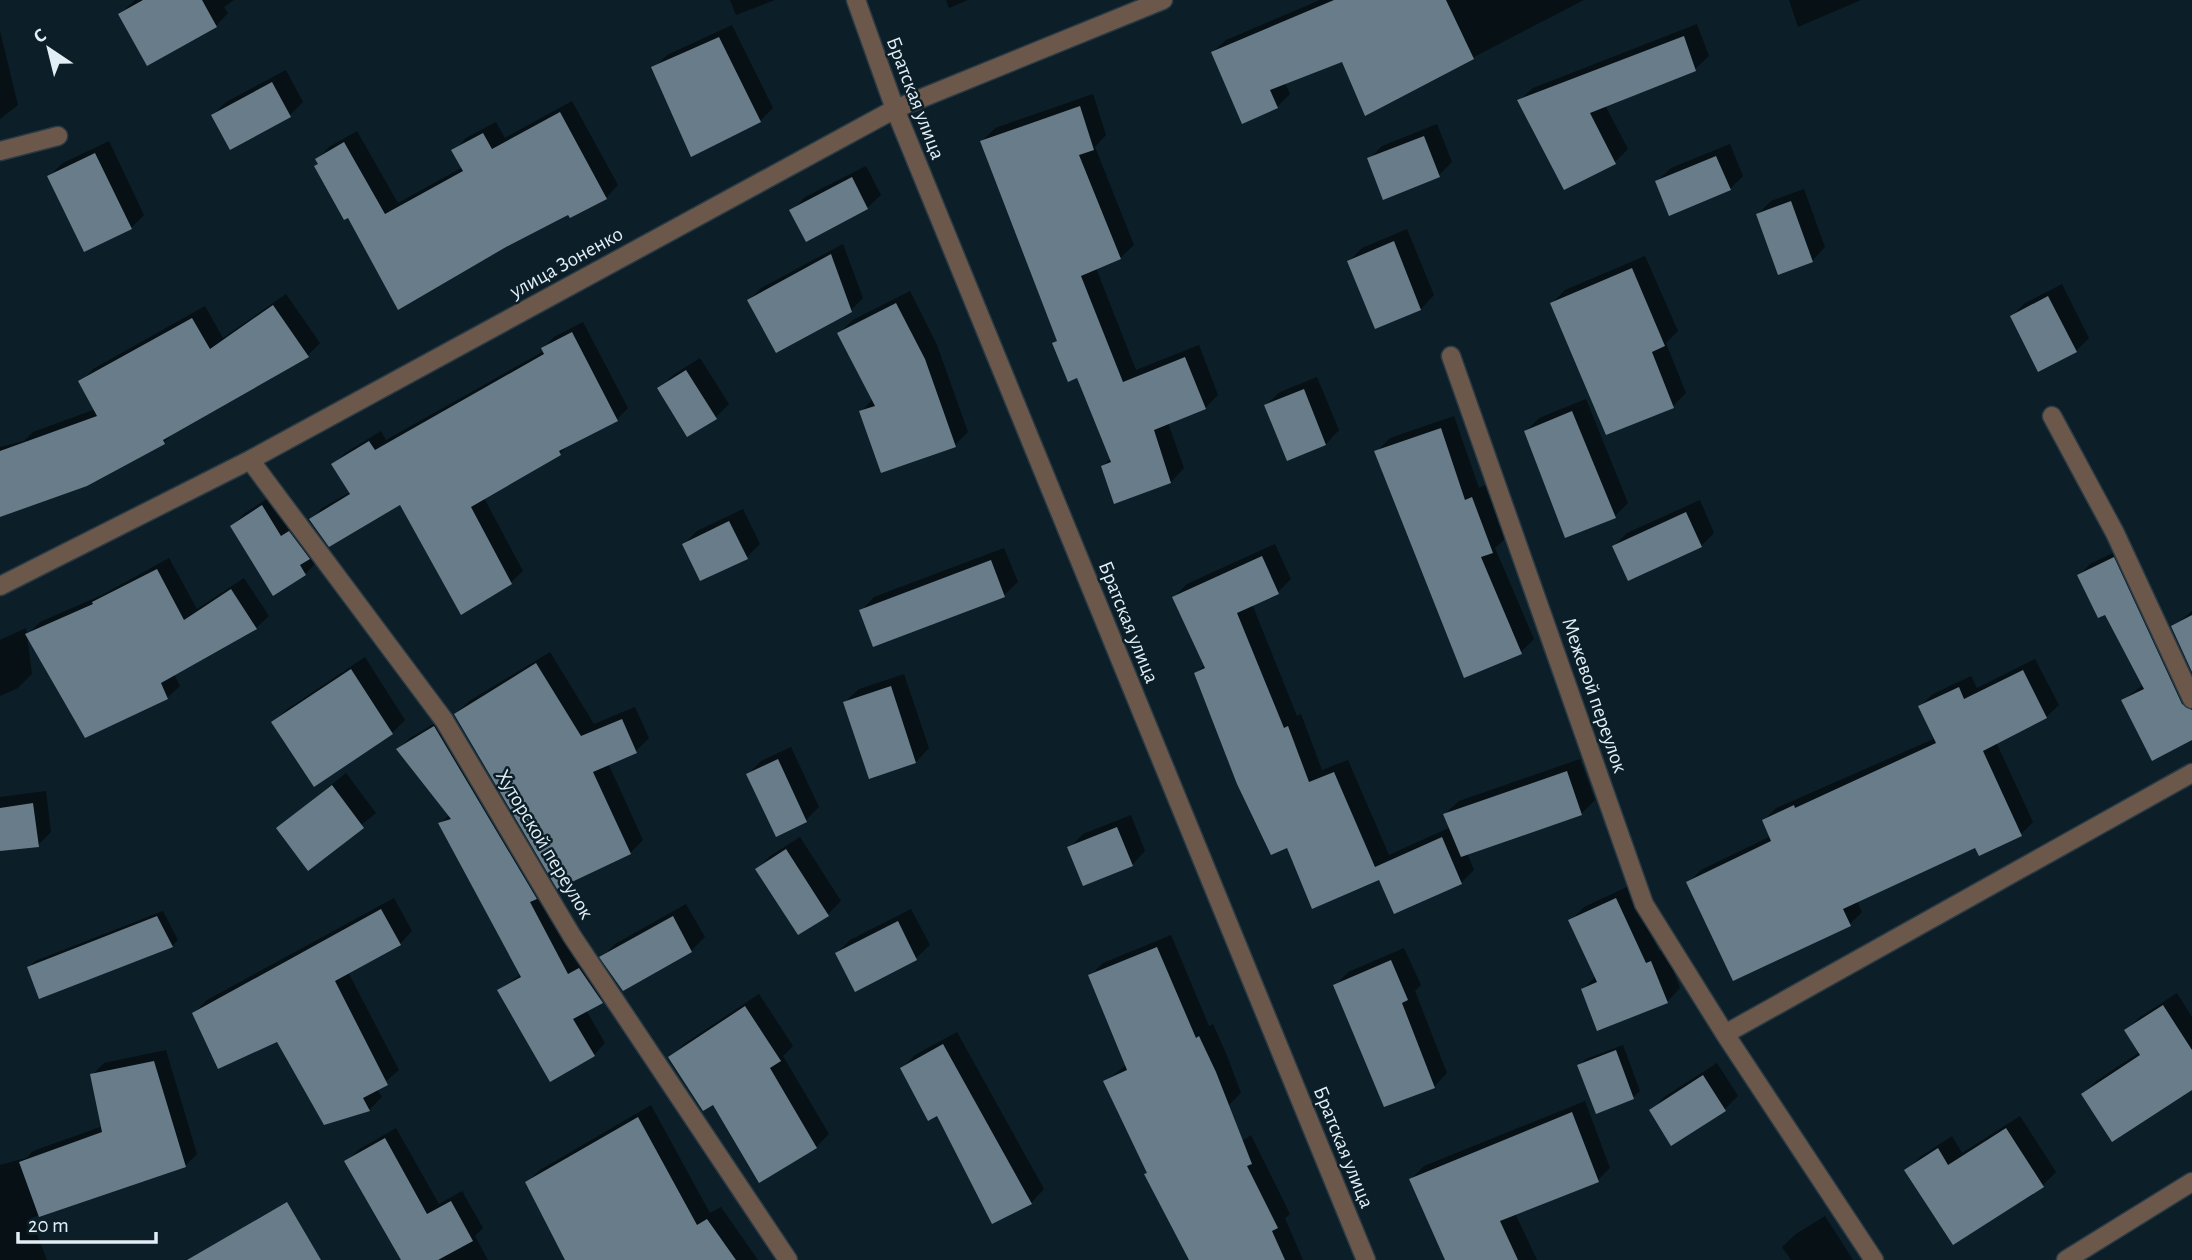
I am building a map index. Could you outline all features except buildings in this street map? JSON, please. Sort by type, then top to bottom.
[{"type":"street","name":"Братская улица","points":[[856,0],[895,109],[1366,1260]]},
{"type":"street","name":"улица Зоненко","points":[[0,586],[250,460],[895,109],[1163,0]]},
{"type":"street","points":[[0,151],[58,136]]},
{"type":"street","name":"Межевой переулок","points":[[1451,356],[1644,904],[1725,1034],[1874,1260]]},
{"type":"street","points":[[2052,416],[2115,533],[2192,699]]},
{"type":"street","name":"Хуторской переулок","points":[[250,460],[444,720],[572,936],[788,1260]]},
{"type":"street","points":[[1725,1034],[2192,773]]},
{"type":"street","points":[[2066,1260],[2192,1182]]}]
